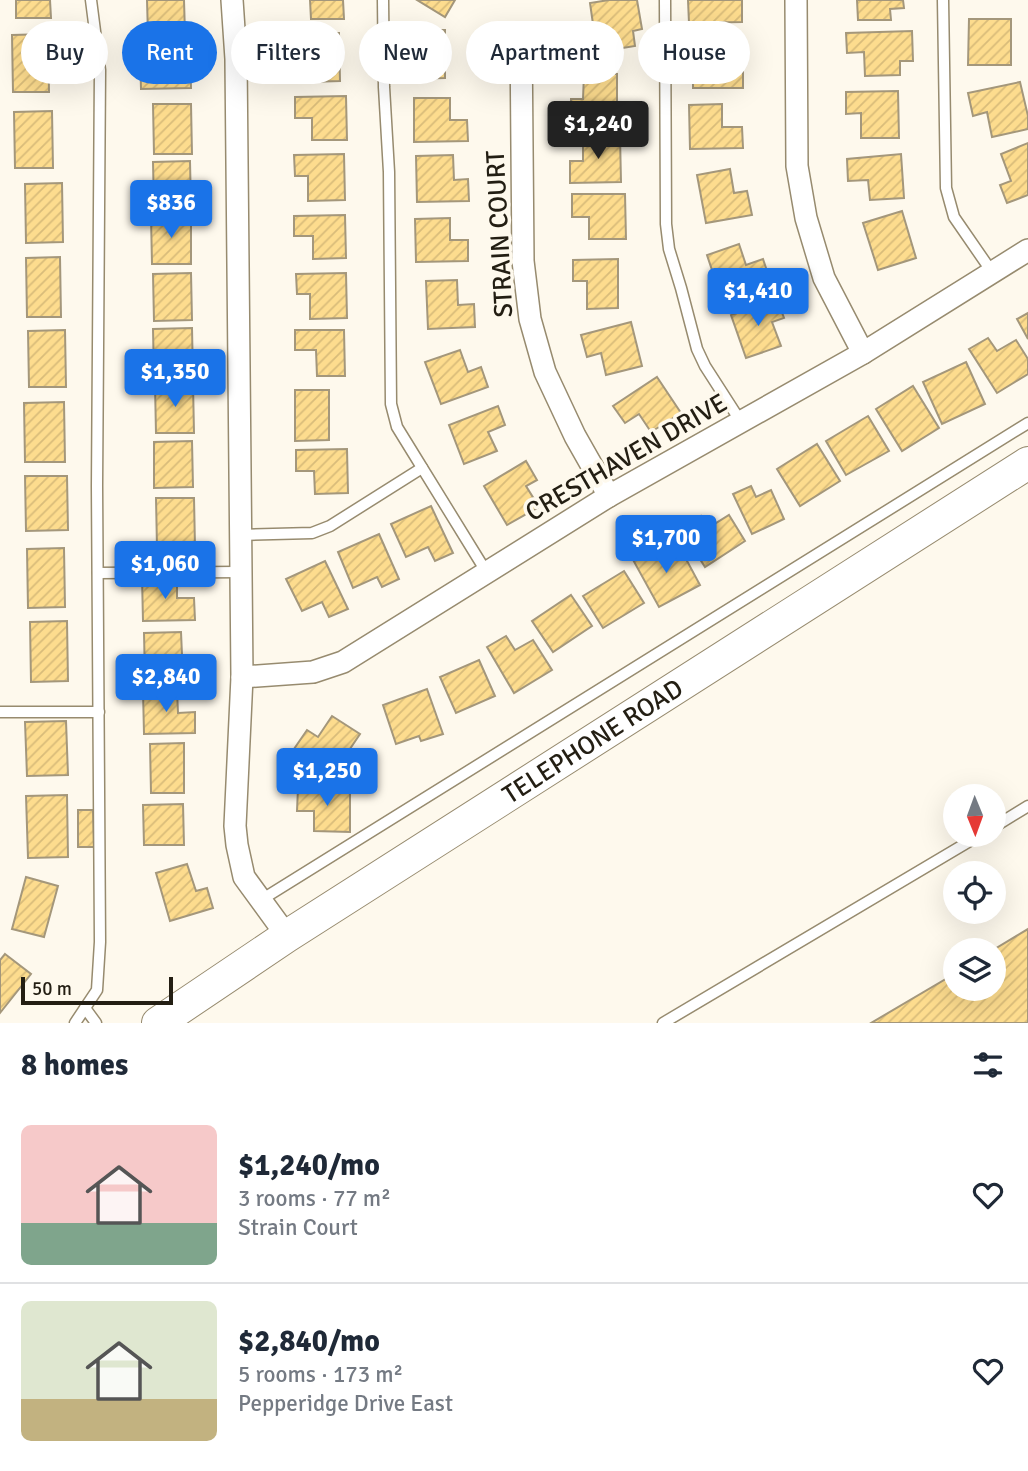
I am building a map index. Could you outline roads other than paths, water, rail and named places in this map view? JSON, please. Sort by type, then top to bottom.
[{"type":"main road","name":"TELEPHONE ROAD","points":[[158,1023],[287,936],[1028,463]]},
{"type":"street","points":[[232,0],[236,60],[242,677],[235,826],[244,877],[287,936]]},
{"type":"street","points":[[796,0],[797,166],[806,218],[824,278],[863,353]]},
{"type":"street","name":"STRAIN COURT","points":[[521,84],[523,261],[530,319],[545,372],[575,436],[609,496]]},
{"type":"street","name":"CRESTHAVEN DRIVE","points":[[242,677],[313,672],[343,662],[609,496],[863,353],[1028,250]]},
{"type":"lane","points":[[75,1023],[96,990],[100,942],[100,70],[92,0]]},
{"type":"lane","points":[[383,0],[389,172],[391,404],[397,427],[486,573]]},
{"type":"lane","points":[[665,0],[668,250],[697,349],[741,422]]},
{"type":"lane","points":[[943,0],[946,188],[954,217],[992,272]]},
{"type":"lane","points":[[261,900],[1028,422]]},
{"type":"lane","points":[[240,535],[312,533],[330,526],[422,468]]},
{"type":"lane","points":[[98,573],[241,572]]},
{"type":"lane","points":[[0,712],[99,712]]},
{"type":"lane","points":[[1006,820],[1028,806]]},
{"type":"lane","points":[[663,1023],[960,847]]},
{"type":"lane","points":[[85,1008],[96,1023]]}]
